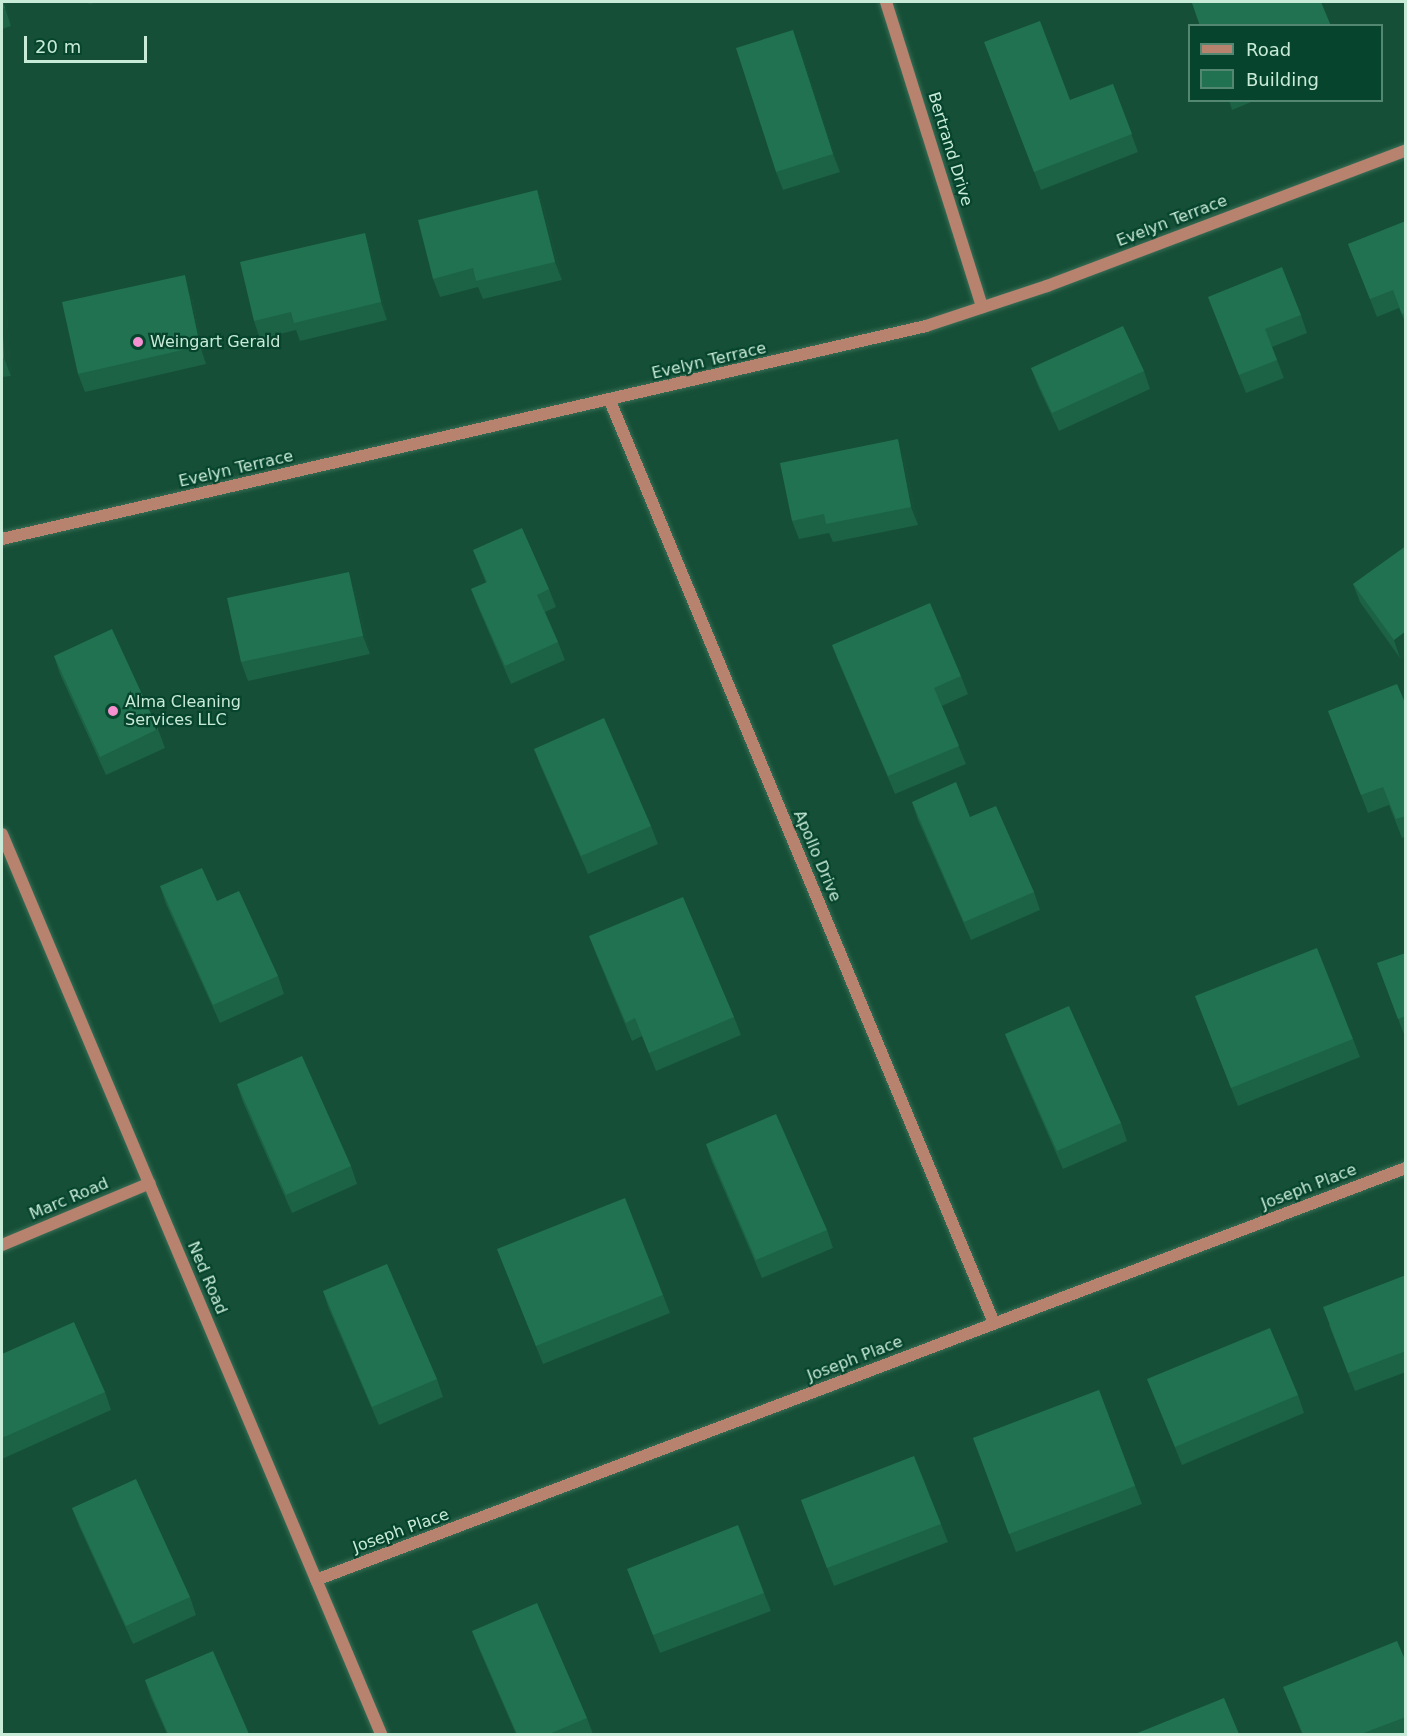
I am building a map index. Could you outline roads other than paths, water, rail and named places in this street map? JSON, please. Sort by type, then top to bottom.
[{"type":"street","name":"Bertrand Drive","points":[[886,2],[982,307]]},
{"type":"street","name":"Evelyn Terrace","points":[[2,539],[610,401],[926,326],[1406,150]]},
{"type":"street","name":"Apollo Drive","points":[[610,401],[994,1323]]},
{"type":"street","name":"Ned Road","points":[[2,834],[381,1734]]},
{"type":"street","name":"Joseph Place","points":[[316,1580],[1406,1168]]},
{"type":"street","name":"Marc Road","points":[[2,1245],[150,1183]]},
{"type":"place","name":"Weingart Gerald","points":[[138,342]]},
{"type":"place","name":"Alma Cleaning Services LLC","points":[[113,711]]}]
